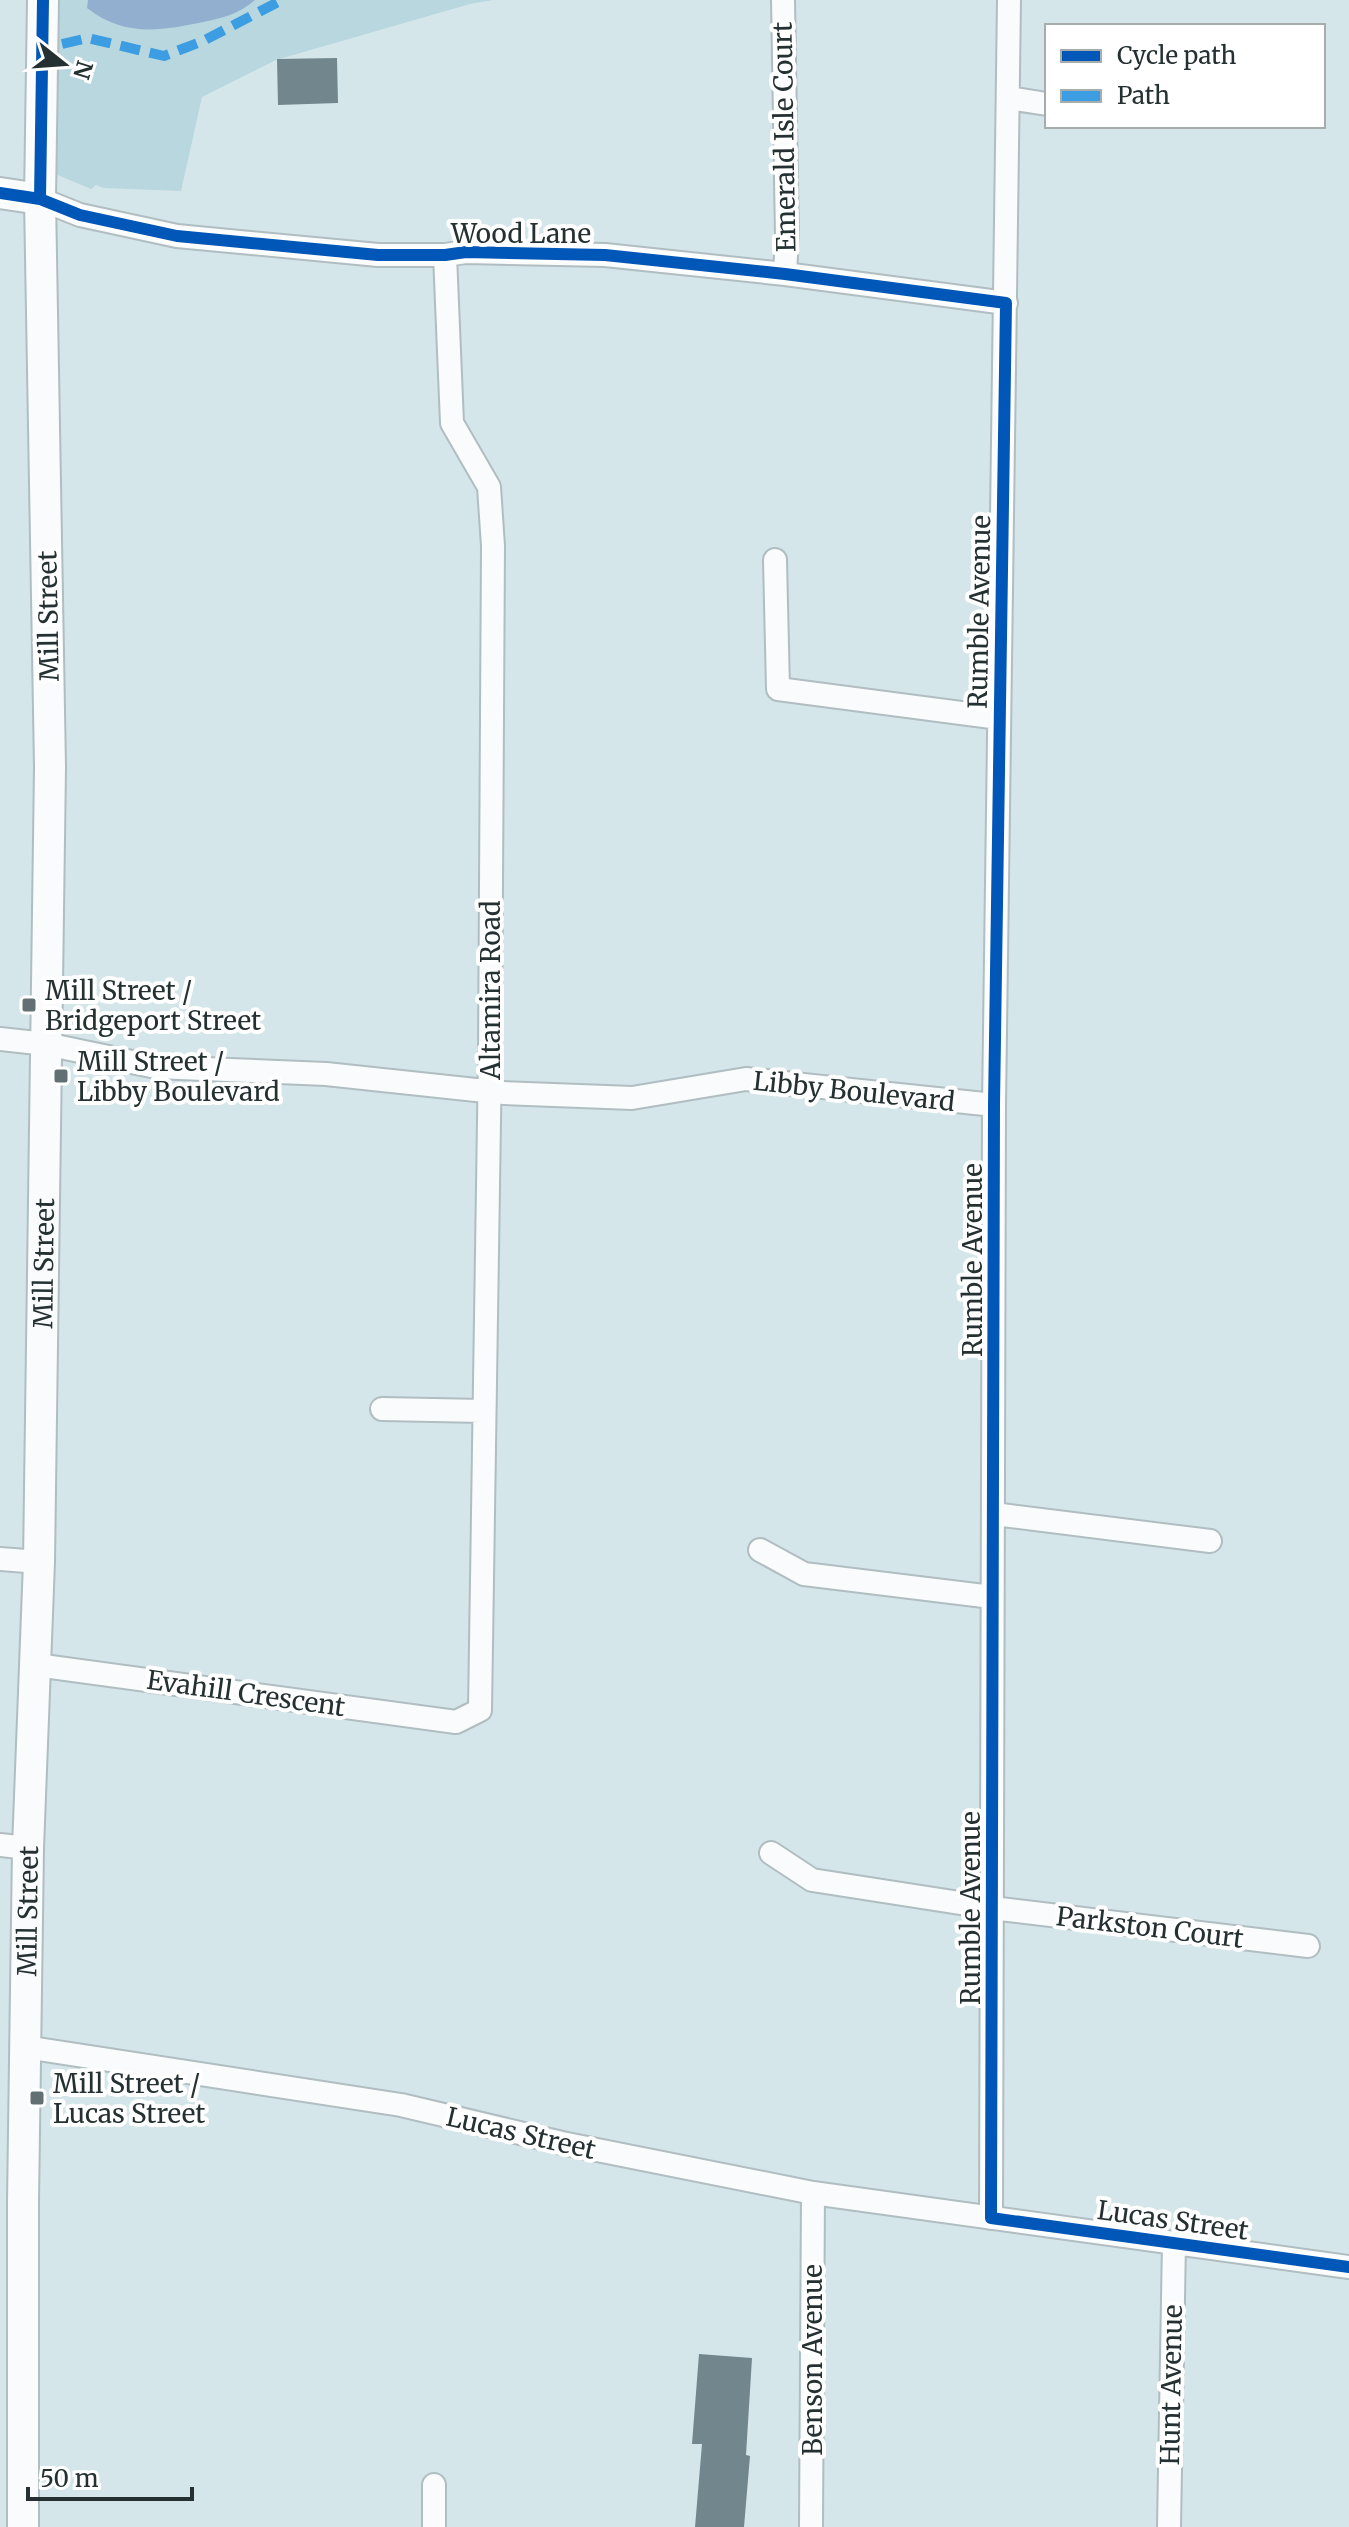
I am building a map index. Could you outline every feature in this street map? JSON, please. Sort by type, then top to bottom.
[{"type":"street","name":"Mill Street","points":[[23,2527],[25,2047],[14,1847],[36,1665],[39,1562],[50,767],[40,199],[43,0]]},
{"type":"street","name":"Emerald Isle Court","points":[[783,0],[785,274]]},
{"type":"street","name":"Rumble Avenue","points":[[991,2218],[994,1105],[1009,0]]},
{"type":"street","points":[[1008,98],[1045,104]]},
{"type":"street","points":[[0,193],[40,199]]},
{"type":"street","name":"Wood Lane","points":[[40,199],[80,215],[177,236],[378,255],[466,252],[605,255],[785,274],[1006,303]]},
{"type":"street","name":"Altamira Road","points":[[445,255],[452,423],[489,487],[493,546],[480,1710],[456,1722]]},
{"type":"street","points":[[775,560],[778,689],[999,718]]},
{"type":"street","name":"Libby Boulevard","points":[[0,1039],[46,1044],[156,1067],[326,1074],[489,1091],[632,1098],[746,1079],[994,1105]]},
{"type":"street","points":[[382,1409],[483,1411]]},
{"type":"street","points":[[994,1514],[1210,1541]]},
{"type":"street","points":[[760,1550],[804,1574],[992,1597]]},
{"type":"street","points":[[0,1559],[39,1562]]},
{"type":"street","name":"Evahill Crescent","points":[[36,1665],[456,1722]]},
{"type":"street","name":"Parkston Court","points":[[771,1853],[812,1880],[992,1908],[1308,1946]]},
{"type":"street","name":"Lucas Street","points":[[25,2047],[401,2105],[562,2143],[813,2193],[1349,2267]]},
{"type":"street","name":"Benson Avenue","points":[[811,2527],[813,2193]]},
{"type":"street","name":"Hunt Avenue","points":[[1169,2527],[1174,2242]]},
{"type":"street","points":[[434,2485],[434,2527]]},
{"type":"shaded area","points":[[55,0],[493,0],[276,60],[202,97],[181,191],[103,188],[96,185],[91,189],[53,173]]},
{"type":"water","points":[[88,0],[255,0],[237,12],[217,19],[172,28],[143,29],[115,24],[101,17],[87,8]]},
{"type":"building","points":[[337,58],[338,103],[278,105],[277,59]]},
{"type":"building","points":[[699,2354],[752,2358],[746,2455],[750,2456],[744,2527],[695,2527],[702,2444],[692,2444]]},
{"type":"marked path","points":[[62,44],[88,38],[164,56],[203,41],[282,0]]},
{"type":"cycle path","points":[[40,199],[43,0]]},
{"type":"cycle path","points":[[0,193],[40,199],[80,215],[177,236],[378,255],[466,252],[605,255],[785,274],[1006,303],[994,1105],[991,2218],[1349,2267]]},
{"type":"place","name":"Mill Street / Bridgeport Street","points":[[29,1005]]},
{"type":"place","name":"Mill Street / Libby Boulevard","points":[[61,1076]]},
{"type":"place","name":"Mill Street / Lucas Street","points":[[37,2098]]}]
